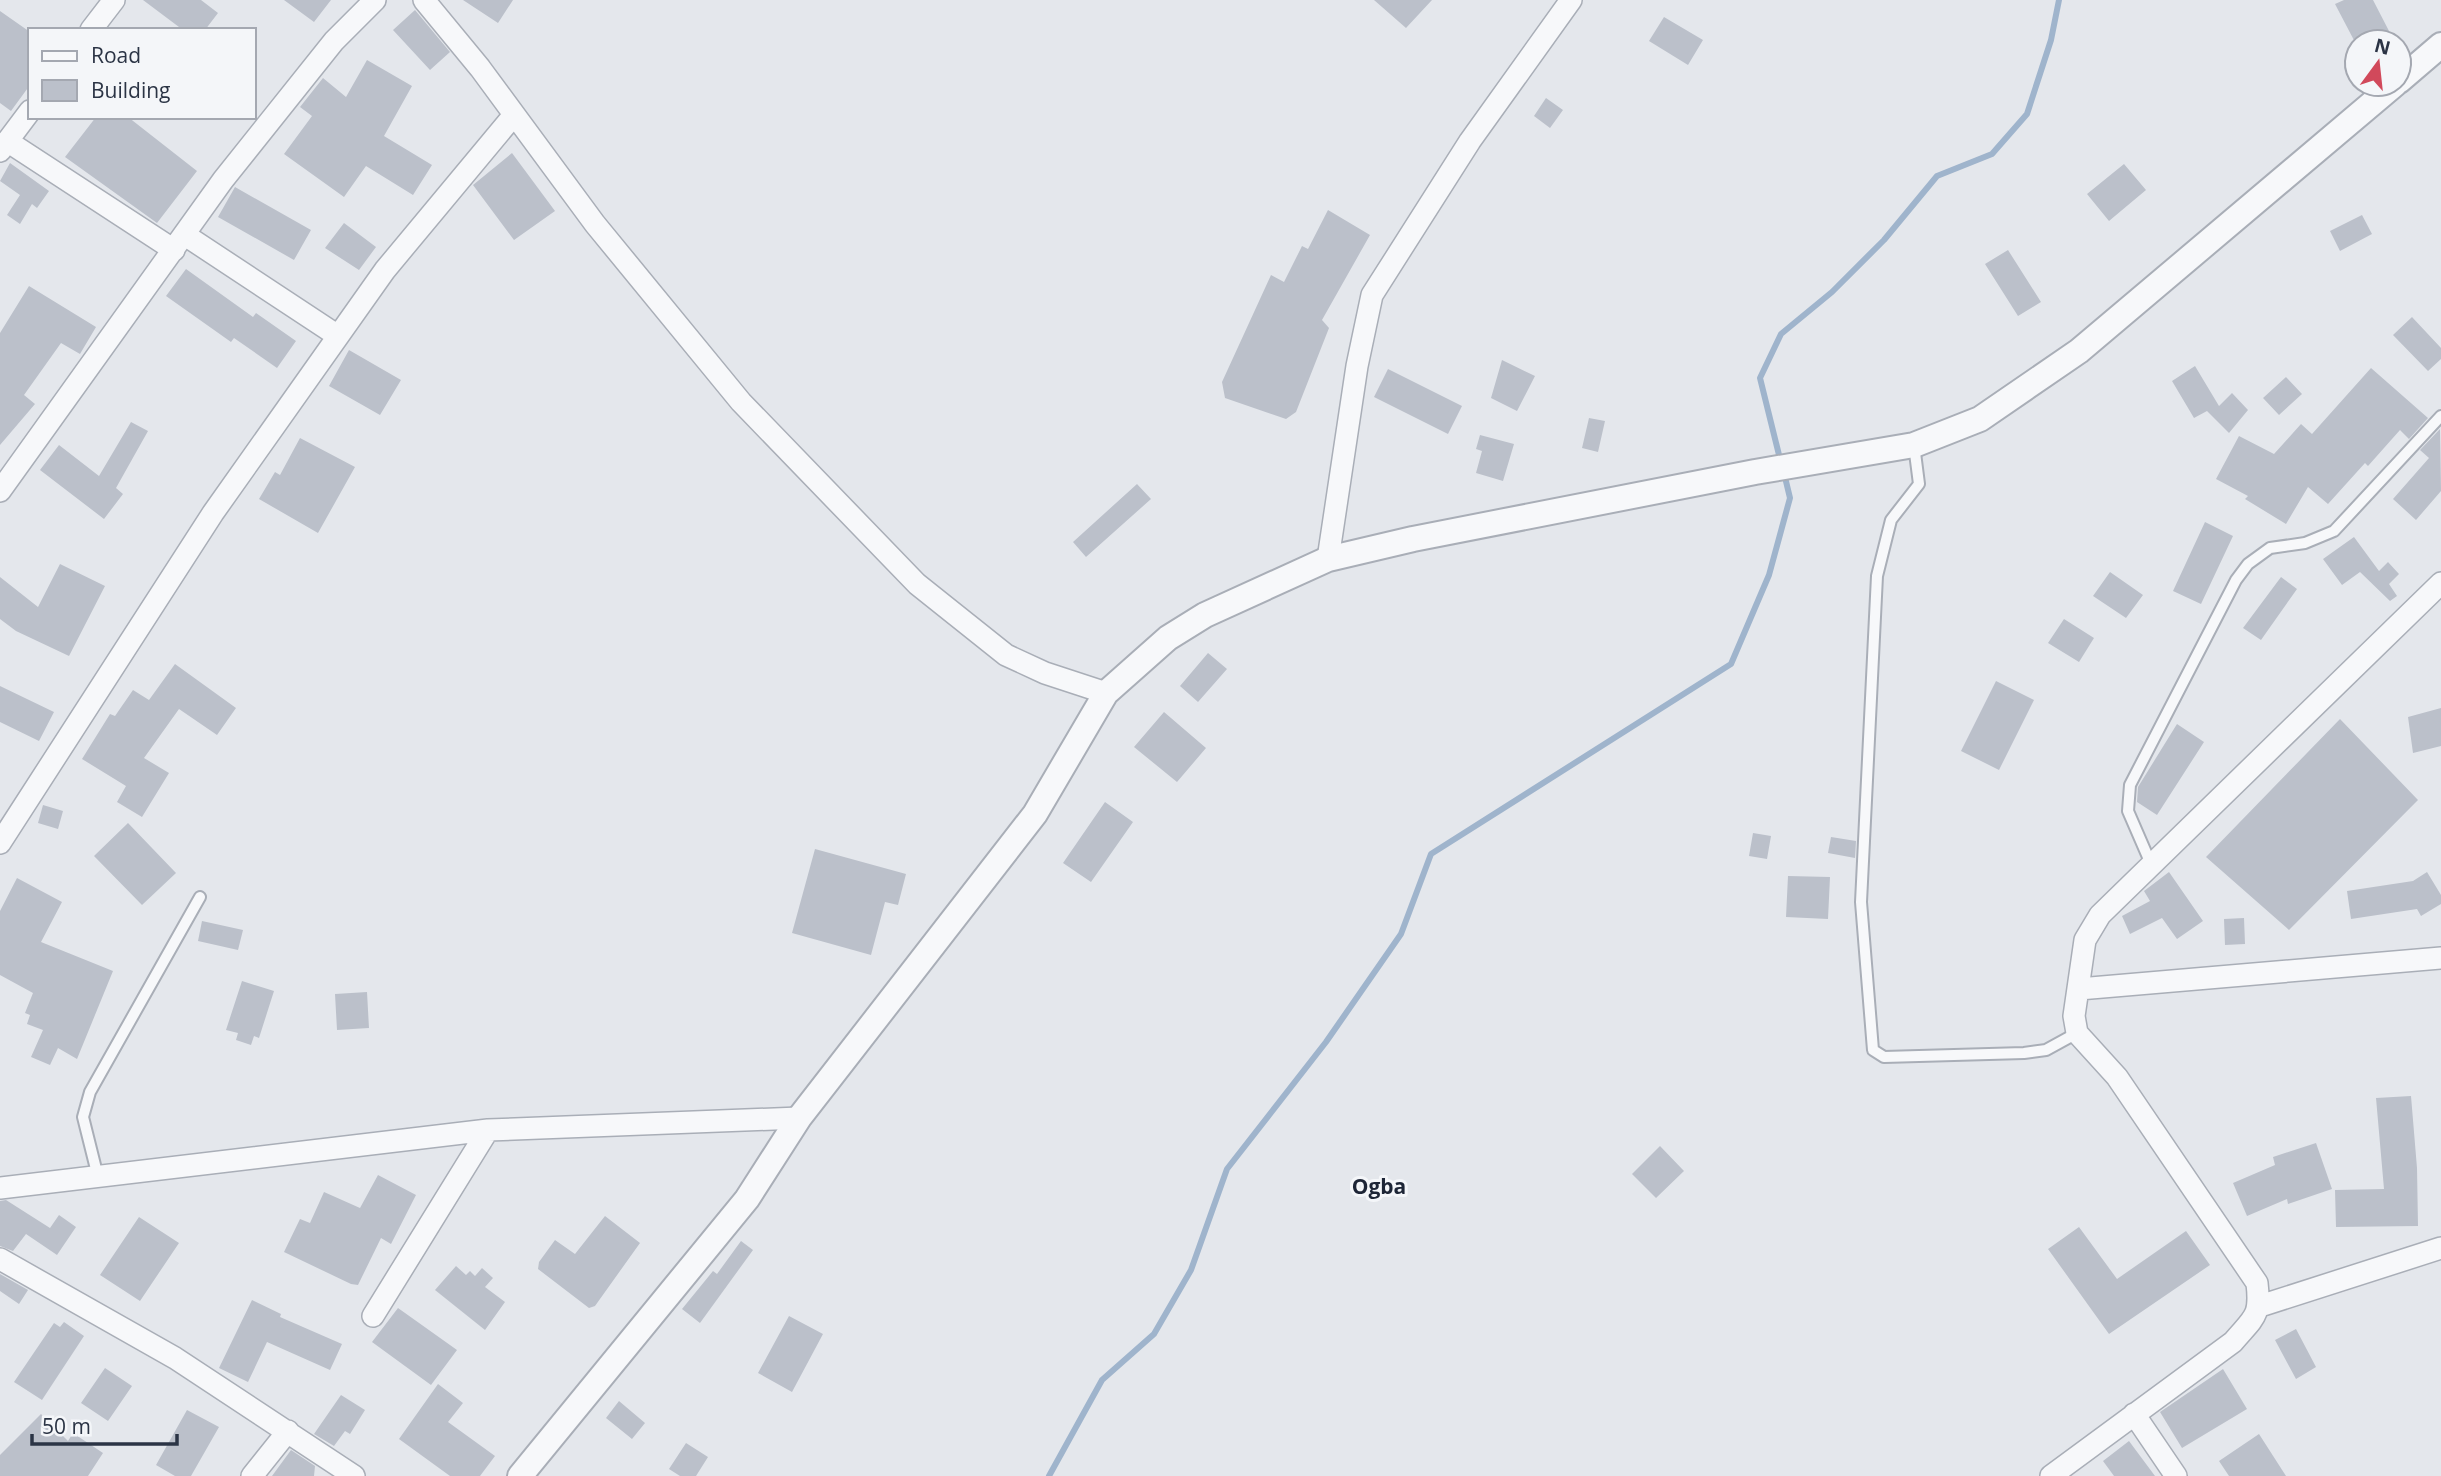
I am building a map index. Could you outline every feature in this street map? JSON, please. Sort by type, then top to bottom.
[{"type":"street","points":[[93,28],[114,0]]},
{"type":"street","points":[[0,491],[223,180],[334,41],[375,0]]},
{"type":"street","points":[[424,0],[595,224],[741,402],[917,584],[1006,654],[1045,673],[1106,693]]},
{"type":"street","points":[[1328,559],[1357,366],[1372,295],[1470,141],[1571,0]]},
{"type":"street","points":[[2413,69],[2441,45]]},
{"type":"street","points":[[520,1476],[747,1199],[799,1118],[1035,814],[1106,693],[1168,638],[1205,615],[1328,559],[1413,539],[1755,472],[1914,445],[1980,419],[2079,351],[2378,98]]},
{"type":"street","points":[[28,114],[4,146],[180,243],[338,337]]},
{"type":"street","points":[[0,843],[213,513],[385,270],[514,115]]},
{"type":"street","points":[[2051,1476],[2233,1342],[2256,1315],[2260,1306],[2256,1283],[2117,1077],[2077,1033],[2074,1016],[2085,940],[2100,915],[2441,583]]},
{"type":"street","points":[[2079,989],[2441,958]]},
{"type":"street","points":[[0,1188],[488,1130],[799,1118]]},
{"type":"street","points":[[373,1316],[488,1130]]},
{"type":"street","points":[[2260,1306],[2441,1248]]},
{"type":"street","points":[[0,1259],[175,1359],[354,1476]]},
{"type":"street","points":[[2134,1413],[2176,1476]]},
{"type":"street","points":[[251,1476],[288,1431]]},
{"type":"lane","points":[[2151,864],[2128,811],[2130,785],[2236,580],[2248,564],[2270,548],[2305,543],[2334,530],[2441,416]]},
{"type":"lane","points":[[1914,445],[1919,484],[1899,505],[1891,520],[1877,576],[1861,902],[1873,1050],[1884,1057],[2024,1053],[2046,1050],[2077,1033]]},
{"type":"lane","points":[[99,1178],[83,1117],[90,1092],[200,897]]},
{"type":"building","points":[[143,0],[201,0],[218,13],[207,28],[180,28]]},
{"type":"building","points":[[284,0],[331,0],[314,22]]},
{"type":"building","points":[[463,0],[513,0],[498,23]]},
{"type":"building","points":[[1374,0],[1432,0],[1406,28]]},
{"type":"building","points":[[2344,0],[2373,0],[2387,28],[2348,28],[2335,4]]},
{"type":"building","points":[[415,10],[450,52],[430,70],[393,30]]},
{"type":"building","points":[[0,11],[28,31],[28,88],[11,111],[0,103]]},
{"type":"building","points":[[1664,17],[1703,40],[1688,65],[1649,41]]},
{"type":"building","points":[[367,60],[412,86],[384,136],[432,165],[413,195],[366,166],[344,197],[284,154],[312,116],[300,107],[323,78],[346,97]]},
{"type":"building","points":[[1546,98],[1563,110],[1550,128],[1534,116]]},
{"type":"building","points":[[94,119],[131,119],[197,171],[157,223],[65,157]]},
{"type":"building","points":[[512,153],[555,211],[514,240],[473,185]]},
{"type":"building","points":[[10,163],[49,191],[37,208],[32,204],[20,224],[7,215],[20,195],[0,181]]},
{"type":"building","points":[[2124,164],[2146,190],[2109,221],[2087,194]]},
{"type":"building","points":[[235,187],[311,230],[294,260],[218,217]]},
{"type":"building","points":[[1328,210],[1370,235],[1322,320],[1329,328],[1296,412],[1286,419],[1225,398],[1222,382],[1271,275],[1284,282],[1302,246],[1308,249]]},
{"type":"building","points":[[2362,215],[2372,234],[2340,251],[2330,231]]},
{"type":"building","points":[[344,223],[376,247],[359,270],[325,248]]},
{"type":"building","points":[[2008,250],[2041,302],[2018,316],[1985,264]]},
{"type":"building","points":[[186,269],[253,317],[256,313],[296,341],[277,368],[234,338],[231,342],[166,296]]},
{"type":"building","points":[[29,286],[96,327],[80,354],[61,343],[24,395],[35,404],[0,445],[0,333]]},
{"type":"building","points":[[2412,317],[2441,348],[2441,359],[2428,371],[2393,335]]},
{"type":"building","points":[[349,350],[401,380],[380,415],[329,386]]},
{"type":"building","points":[[1502,360],[1535,376],[1517,411],[1491,398]]},
{"type":"building","points":[[2195,366],[2219,406],[2232,393],[2248,410],[2229,433],[2207,411],[2194,418],[2172,381]]},
{"type":"building","points":[[2371,368],[2428,418],[2409,439],[2400,430],[2368,466],[2365,463],[2328,504],[2308,487],[2286,524],[2245,499],[2248,496],[2216,479],[2239,436],[2274,454],[2301,424],[2312,434]]},
{"type":"building","points":[[1388,369],[1462,406],[1448,434],[1374,397]]},
{"type":"building","points":[[2286,377],[2302,394],[2279,415],[2263,398]]},
{"type":"building","points":[[1589,418],[1605,421],[1598,452],[1582,448]]},
{"type":"building","points":[[131,422],[148,431],[116,488],[123,494],[104,519],[40,470],[59,445],[99,476]]},
{"type":"building","points":[[2440,429],[2441,491],[2416,520],[2393,499],[2429,458],[2420,450]]},
{"type":"building","points":[[1480,435],[1514,444],[1503,481],[1476,473],[1482,451],[1476,449]]},
{"type":"building","points":[[300,438],[355,467],[318,533],[259,499],[275,472],[280,475]]},
{"type":"building","points":[[1137,484],[1151,499],[1086,557],[1073,542]]},
{"type":"building","points":[[2205,522],[2233,536],[2201,604],[2173,591]]},
{"type":"building","points":[[2354,537],[2379,571],[2388,562],[2399,574],[2389,584],[2397,596],[2390,601],[2360,572],[2342,585],[2323,559]]},
{"type":"building","points":[[60,564],[105,586],[69,656],[16,631],[0,619],[0,577],[38,607]]},
{"type":"building","points":[[2110,572],[2143,595],[2126,618],[2093,596]]},
{"type":"building","points":[[2281,577],[2297,589],[2261,640],[2243,628]]},
{"type":"building","points":[[2064,619],[2094,638],[2079,662],[2048,643]]},
{"type":"building","points":[[1208,653],[1227,669],[1198,702],[1180,686]]},
{"type":"building","points":[[175,664],[236,708],[217,735],[179,709],[144,758],[169,773],[142,817],[117,802],[126,786],[82,759],[110,714],[115,716],[133,690],[149,700]]},
{"type":"building","points":[[1996,681],[2034,700],[1999,770],[1961,751]]},
{"type":"building","points":[[0,686],[54,712],[39,741],[0,722]]},
{"type":"building","points":[[2441,708],[2441,746],[2413,753],[2408,717]]},
{"type":"building","points":[[1164,712],[1206,748],[1177,782],[1134,747]]},
{"type":"building","points":[[2340,719],[2418,800],[2289,930],[2206,857]]},
{"type":"building","points":[[2177,724],[2204,742],[2157,815],[2137,802],[2138,787]]},
{"type":"building","points":[[1105,802],[1133,822],[1091,882],[1063,863]]},
{"type":"building","points":[[43,805],[63,811],[58,829],[38,823]]},
{"type":"building","points":[[128,823],[176,873],[142,905],[94,856]]},
{"type":"building","points":[[1753,833],[1771,836],[1767,859],[1749,856]]},
{"type":"building","points":[[1831,837],[1856,841],[1855,858],[1828,853]]},
{"type":"building","points":[[815,849],[906,874],[898,905],[885,902],[871,955],[792,933]]},
{"type":"building","points":[[2169,872],[2203,921],[2177,939],[2162,918],[2130,934],[2122,916],[2150,901],[2144,891]]},
{"type":"building","points":[[2427,872],[2441,895],[2441,904],[2421,916],[2417,909],[2351,919],[2347,891],[2413,881]]},
{"type":"building","points":[[1788,876],[1830,877],[1828,919],[1786,917]]},
{"type":"building","points":[[17,878],[62,902],[41,942],[113,971],[77,1059],[58,1048],[50,1065],[31,1057],[43,1030],[27,1024],[30,1015],[25,1013],[33,993],[0,975],[0,911]]},
{"type":"building","points":[[2244,918],[2245,944],[2225,945],[2224,919]]},
{"type":"building","points":[[202,921],[243,930],[238,950],[198,941]]},
{"type":"building","points":[[242,981],[274,991],[259,1038],[254,1036],[251,1045],[236,1040],[238,1033],[226,1030]]},
{"type":"building","points":[[367,992],[369,1028],[337,1030],[335,994]]},
{"type":"building","points":[[2411,1096],[2417,1168],[2418,1226],[2336,1227],[2335,1190],[2384,1189],[2376,1098]]},
{"type":"building","points":[[2316,1143],[2332,1189],[2288,1204],[2287,1199],[2247,1216],[2233,1183],[2275,1165],[2273,1157]]},
{"type":"building","points":[[1660,1146],[1684,1171],[1656,1198],[1632,1174]]},
{"type":"building","points":[[378,1175],[416,1195],[391,1244],[381,1238],[358,1285],[284,1252],[300,1219],[310,1223],[324,1192],[360,1208]]},
{"type":"building","points":[[6,1200],[50,1228],[59,1215],[76,1227],[57,1255],[26,1234],[13,1251],[0,1246],[0,1201]]},
{"type":"building","points":[[605,1216],[640,1243],[595,1306],[589,1308],[538,1269],[539,1262],[555,1240],[575,1254]]},
{"type":"building","points":[[139,1217],[179,1243],[140,1301],[100,1275]]},
{"type":"building","points":[[2079,1227],[2117,1279],[2186,1231],[2210,1265],[2109,1334],[2048,1249]]},
{"type":"building","points":[[741,1241],[753,1250],[700,1323],[682,1309],[713,1271],[717,1274]]},
{"type":"building","points":[[456,1266],[466,1275],[470,1271],[475,1276],[482,1268],[493,1278],[485,1287],[505,1302],[485,1330],[435,1290]]},
{"type":"building","points":[[0,1274],[28,1290],[19,1304],[0,1291]]},
{"type":"building","points":[[252,1300],[281,1314],[280,1317],[342,1344],[330,1370],[267,1342],[248,1382],[219,1368]]},
{"type":"building","points":[[398,1308],[457,1350],[431,1385],[372,1342]]},
{"type":"building","points":[[789,1316],[823,1334],[792,1392],[758,1373]]},
{"type":"building","points":[[64,1322],[84,1336],[42,1400],[14,1382],[54,1323],[60,1327]]},
{"type":"building","points":[[2296,1329],[2316,1367],[2296,1379],[2275,1340]]},
{"type":"building","points":[[105,1368],[132,1386],[108,1421],[81,1403]]},
{"type":"building","points":[[2223,1369],[2247,1409],[2182,1448],[2160,1412]]},
{"type":"building","points":[[438,1384],[463,1403],[448,1422],[495,1456],[480,1476],[450,1476],[399,1439]]},
{"type":"building","points":[[341,1395],[365,1410],[350,1434],[345,1431],[334,1446],[314,1434]]},
{"type":"building","points":[[619,1401],[645,1423],[632,1439],[606,1418]]},
{"type":"building","points":[[187,1410],[219,1427],[191,1476],[175,1476],[156,1465]]},
{"type":"building","points":[[41,1414],[68,1441],[73,1433],[103,1453],[88,1476],[0,1476],[0,1455]]},
{"type":"building","points":[[2259,1434],[2286,1476],[2229,1476],[2219,1461]]},
{"type":"building","points":[[2129,1441],[2155,1476],[2114,1476],[2103,1461]]},
{"type":"building","points":[[686,1443],[708,1457],[696,1476],[680,1476],[669,1469]]},
{"type":"building","points":[[291,1450],[315,1466],[314,1476],[272,1476]]},
{"type":"waterway","points":[[1781,463],[1760,378],[1781,334],[1832,292],[1884,240],[1937,176],[1992,154],[2027,114],[2051,40],[2059,0]]},
{"type":"waterway","points":[[1049,1476],[1102,1380],[1154,1334],[1191,1270],[1227,1169],[1326,1042],[1401,934],[1431,854],[1731,664],[1769,575],[1790,498],[1784,473]]},
{"type":"district","name":"Ogba","points":[[1379,1187]]}]
